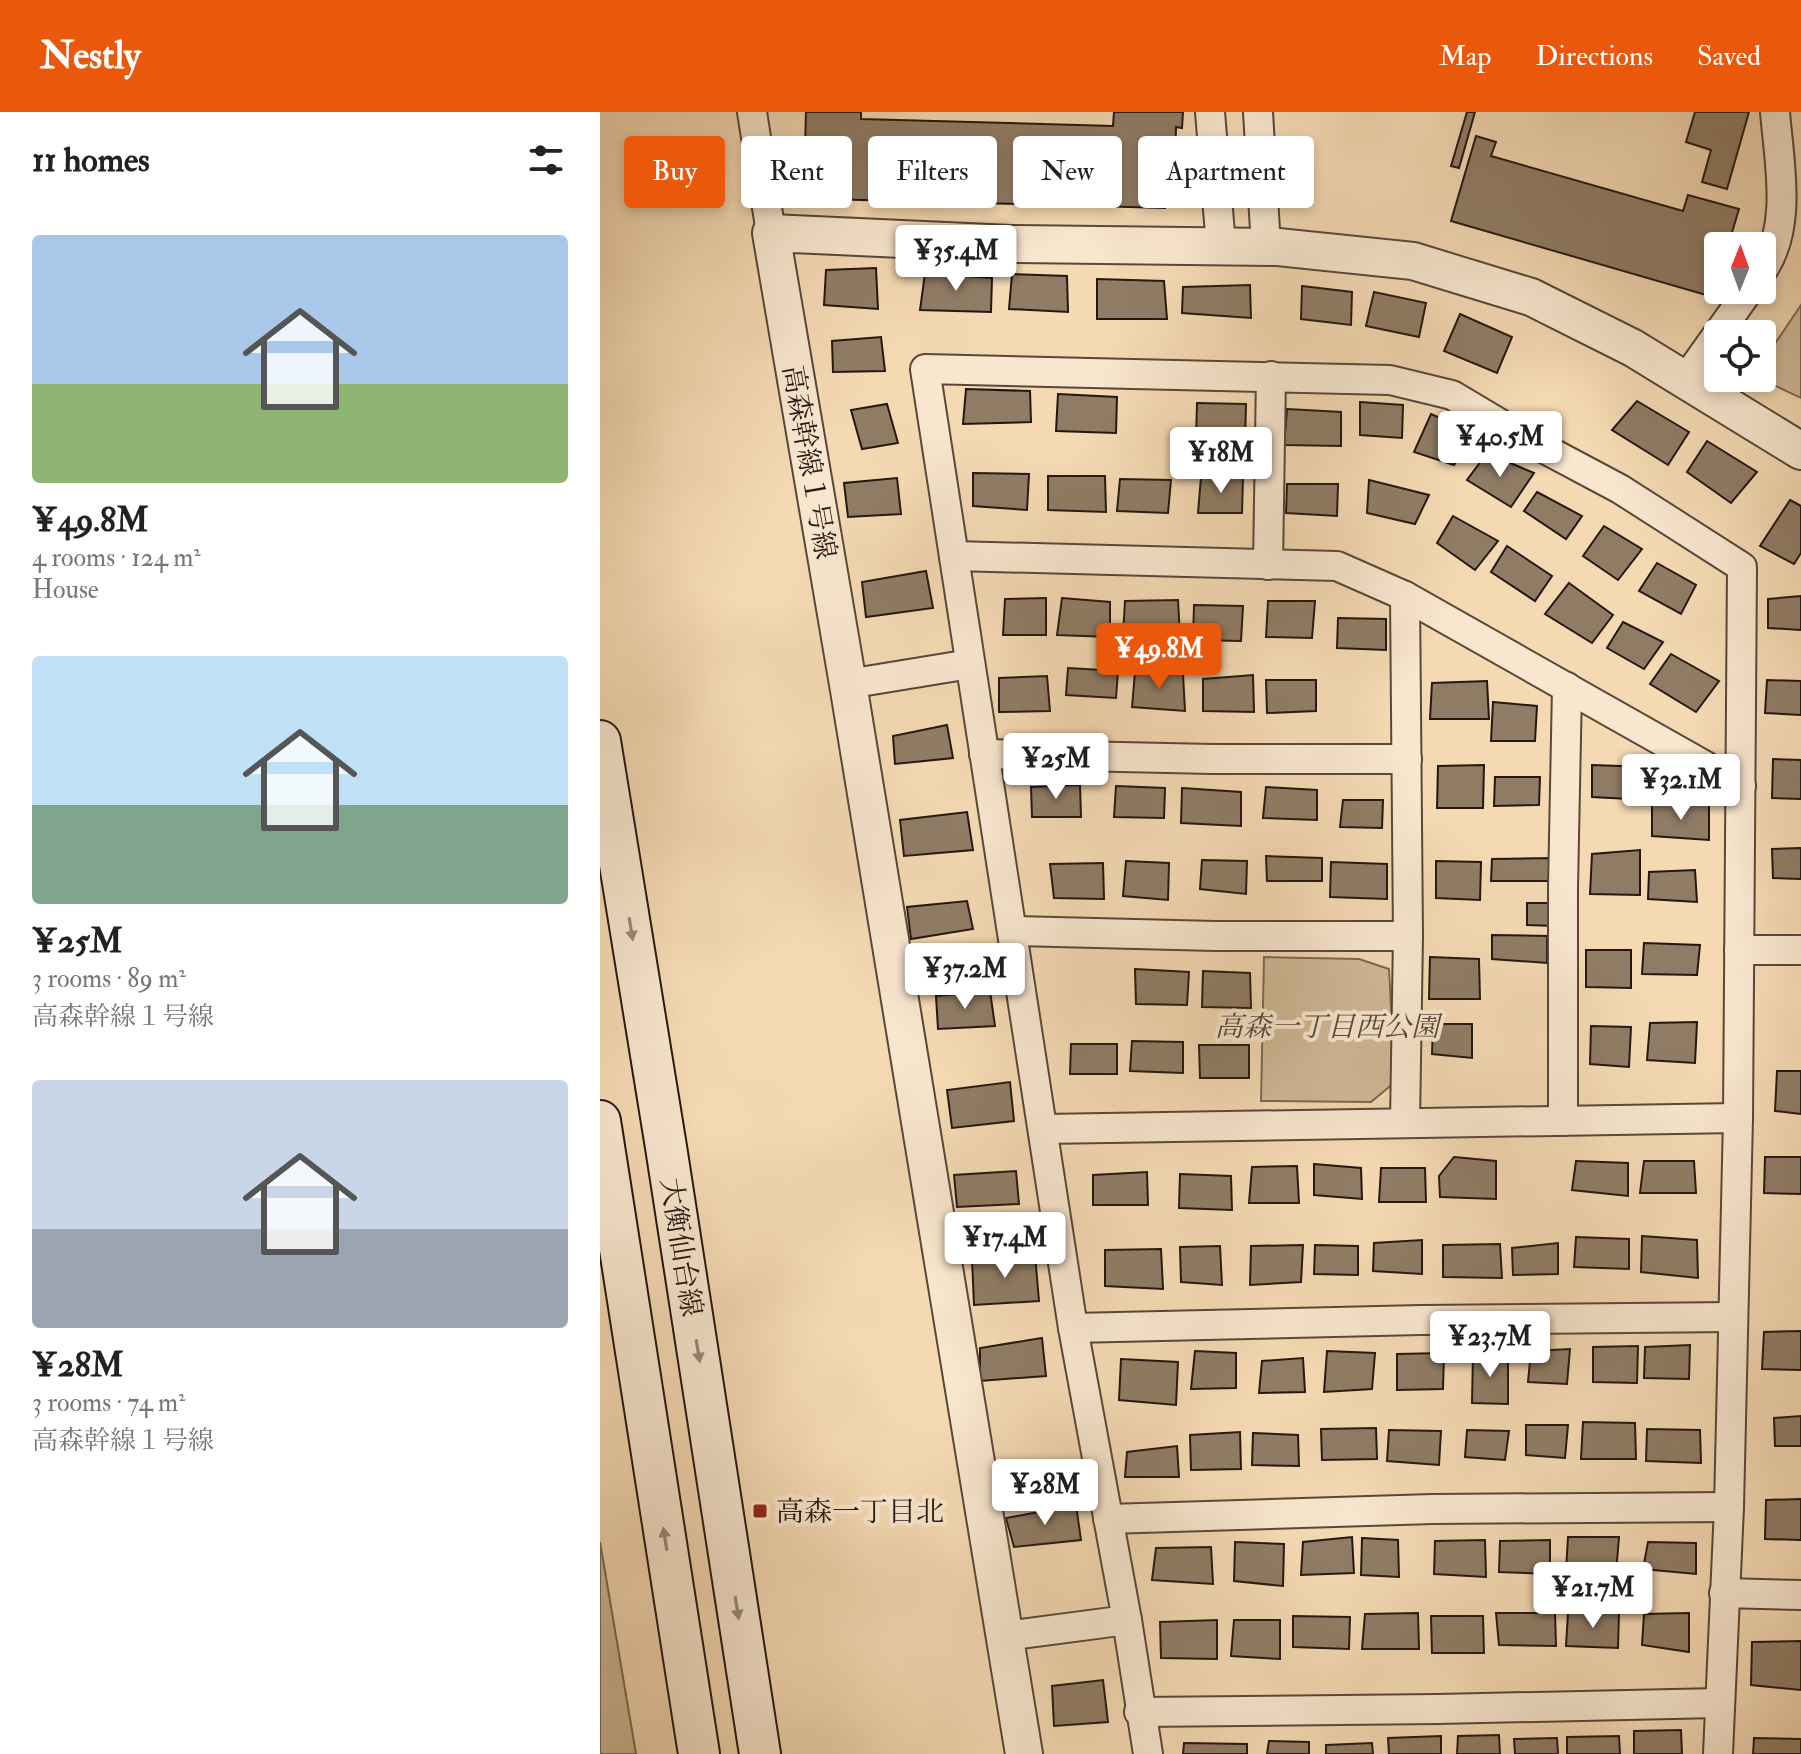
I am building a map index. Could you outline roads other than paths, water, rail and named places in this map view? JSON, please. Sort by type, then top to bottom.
[{"type":"main road","name":"大衡仙台線","points":[[600,741],[760,1754]]},
{"type":"main road","points":[[600,1121],[699,1754]]},
{"type":"street","points":[[752,112],[771,233],[1011,244],[1266,247],[1413,261],[1531,297],[1633,348],[1801,451]]},
{"type":"street","points":[[1210,112],[1221,246]]},
{"type":"street","points":[[1258,112],[1266,247]]},
{"type":"street","points":[[1775,112],[1781,193],[1776,238]]},
{"type":"street","name":"高森幹線１号線","points":[[771,233],[1024,1754]]},
{"type":"street","points":[[1685,380],[1739,304]]},
{"type":"street","points":[[1148,1754],[1127,1620],[1073,1328],[925,369],[1390,380],[1452,395],[1620,489],[1742,567],[1738,1118],[1729,1507],[1718,1754]]},
{"type":"street","points":[[1268,565],[1271,376]]},
{"type":"street","points":[[954,556],[1337,566],[1405,596],[1741,786]]},
{"type":"street","points":[[1405,596],[1408,936],[1405,1123]]},
{"type":"street","points":[[848,684],[970,664]]},
{"type":"street","points":[[1563,1121],[1567,687]]},
{"type":"street","points":[[984,754],[1407,759]]},
{"type":"street","points":[[1013,931],[1215,936],[1408,936]]},
{"type":"street","points":[[1739,950],[1801,950]]},
{"type":"street","points":[[1043,1129],[1738,1118]]},
{"type":"street","points":[[1073,1328],[1405,1320],[1733,1317]]},
{"type":"street","points":[[1108,1519],[1433,1509],[1729,1507]]},
{"type":"street","points":[[1724,1593],[1801,1595]]},
{"type":"street","points":[[1005,1636],[1127,1620]]},
{"type":"street","points":[[1139,1712],[1719,1703]]},
{"type":"place","name":"高森一丁目北","points":[[760,1511]]},
{"type":"park label","name":"高森一丁目西公園","points":[[1327,1026]]}]
